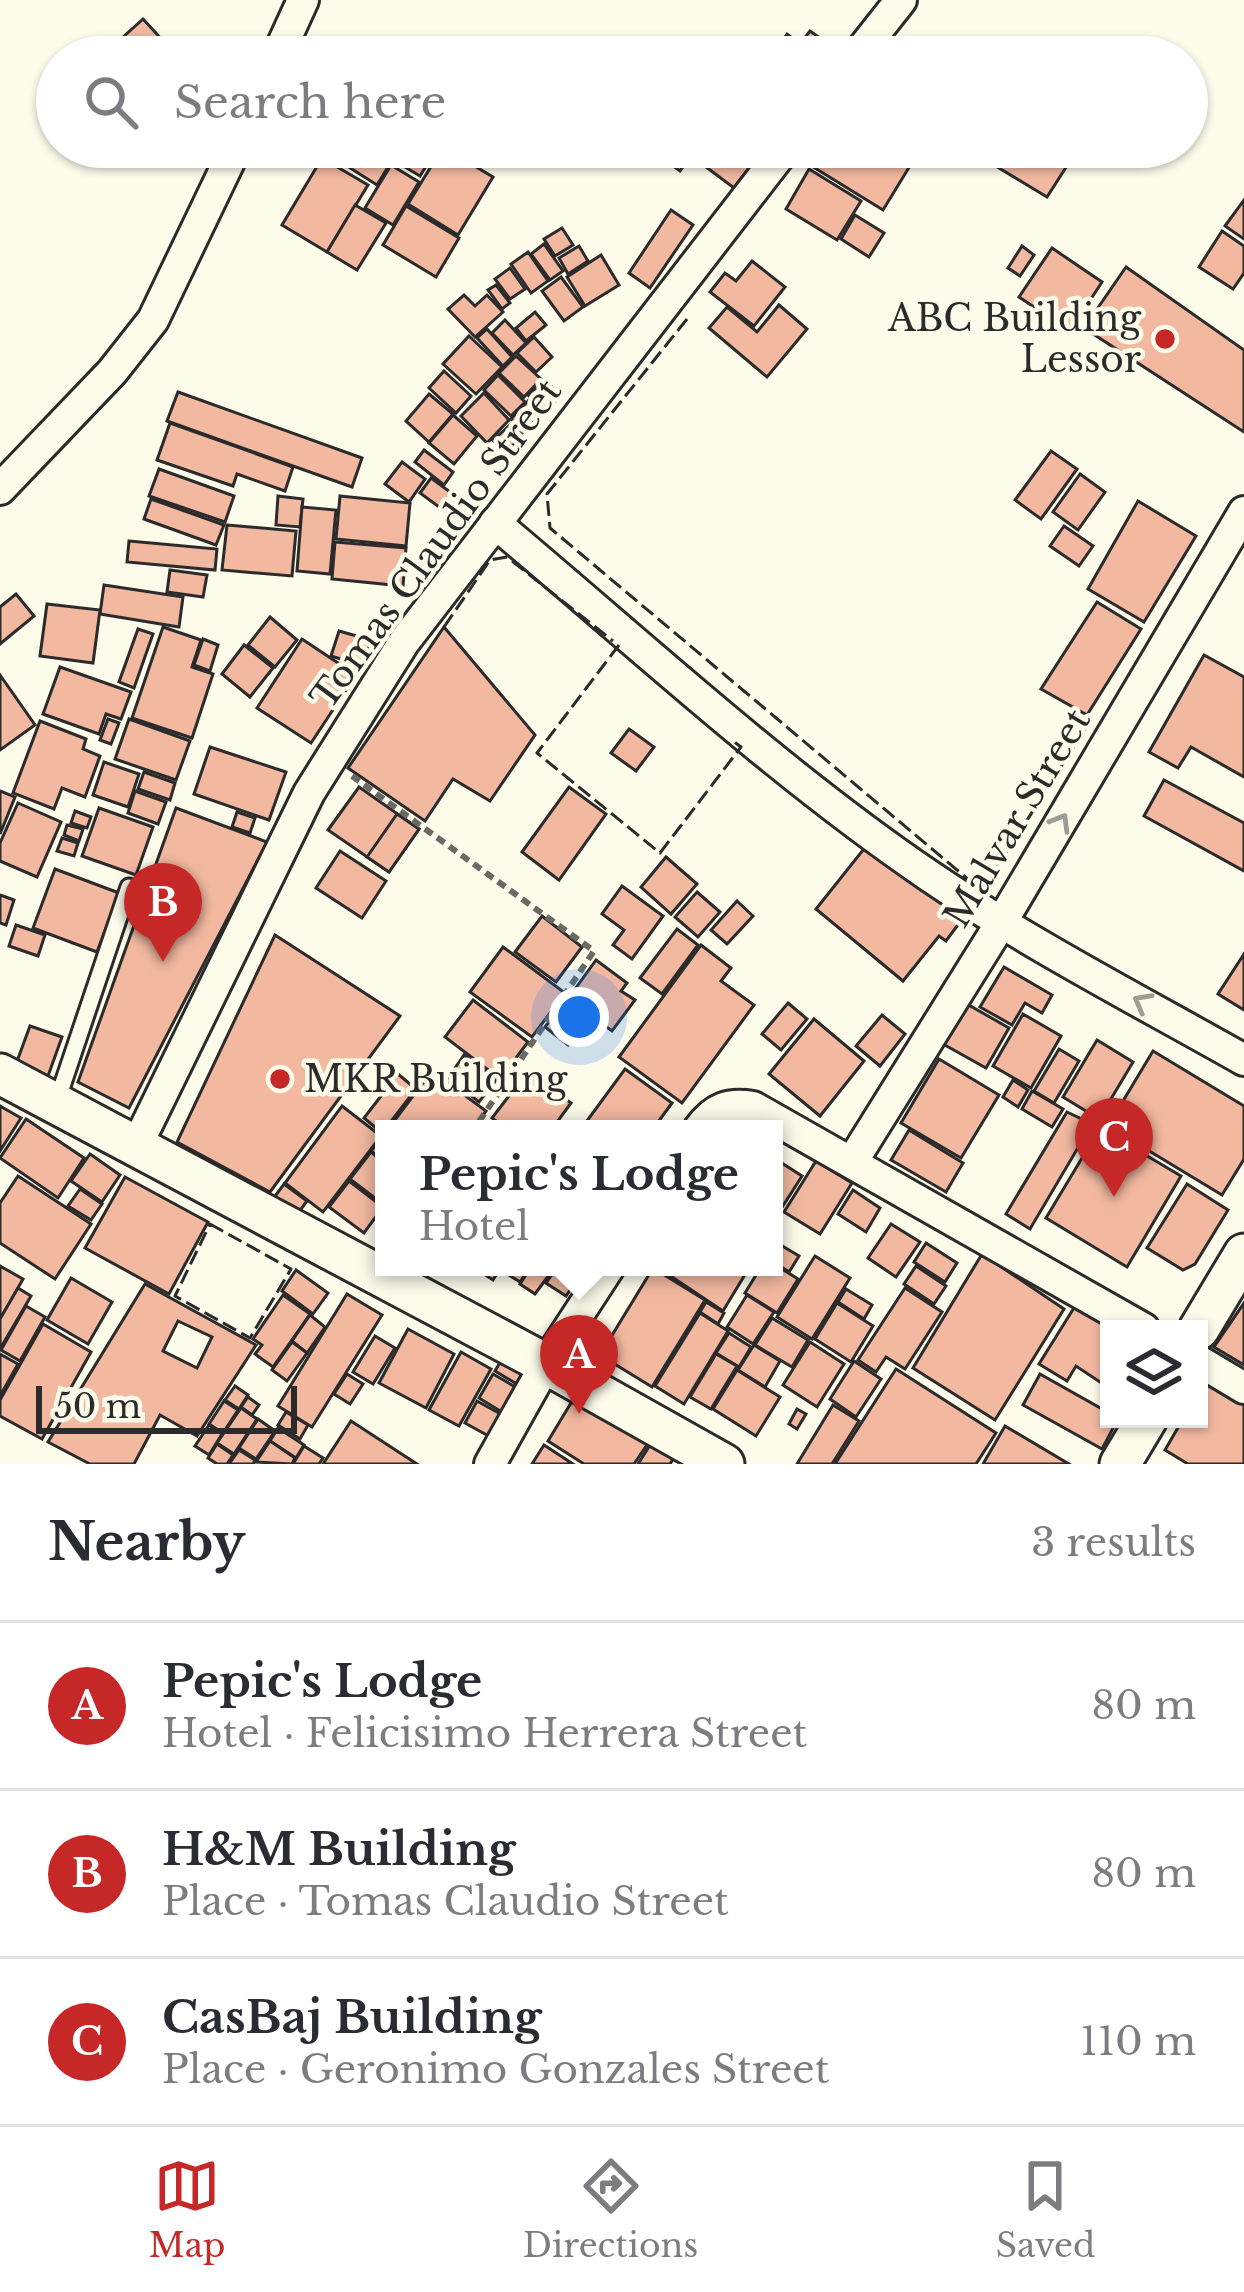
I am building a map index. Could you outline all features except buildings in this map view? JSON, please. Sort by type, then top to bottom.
[{"type":"street","points":[[287,36],[303,0]]},
{"type":"street","points":[[873,36],[901,0]]},
{"type":"street","points":[[0,489],[112,372],[153,320],[226,168]]},
{"type":"street","name":"Tomas Claudio Street","points":[[135,1149],[329,759],[404,643],[770,168]]},
{"type":"street","points":[[495,523],[863,827],[1001,923],[1244,1060]]},
{"type":"street","name":"Malvar Street","points":[[851,1162],[1240,527]]},
{"type":"street","points":[[0,1074],[375,1275]]},
{"type":"street","points":[[707,1120],[716,1110],[733,1104],[753,1107],[776,1120]]},
{"type":"street","points":[[783,1124],[1128,1320]]},
{"type":"street","points":[[1205,1320],[1244,1253]]},
{"type":"street","points":[[378,1276],[724,1464]]},
{"type":"street","points":[[490,1464],[546,1364],[604,1276]]},
{"type":"street","points":[[1208,1366],[1244,1388]]},
{"type":"street","points":[[1120,1464],[1142,1428]]},
{"type":"lane","points":[[56,1105],[129,887]]},
{"type":"path","points":[[329,759],[594,951],[480,1120]]},
{"type":"fence","points":[[687,319],[547,494],[550,528],[982,891],[1092,718],[1087,715]]},
{"type":"fence","points":[[444,627],[490,560],[507,557],[613,641]]},
{"type":"fence","points":[[619,645],[537,753],[660,853],[741,747],[733,741]]},
{"type":"fence","points":[[210,1224],[291,1269],[250,1338],[175,1296],[210,1224]]},
{"type":"place","name":"ABC Building Lessor","points":[[1165,339]]},
{"type":"place","name":"H&M Building","points":[[163,962]]},
{"type":"place","name":"MKR Building","points":[[280,1079]]},
{"type":"place","name":"CasBaj Building","points":[[1114,1197]]},
{"type":"place","name":"Pepic's Lodge","points":[[579,1414]]}]
